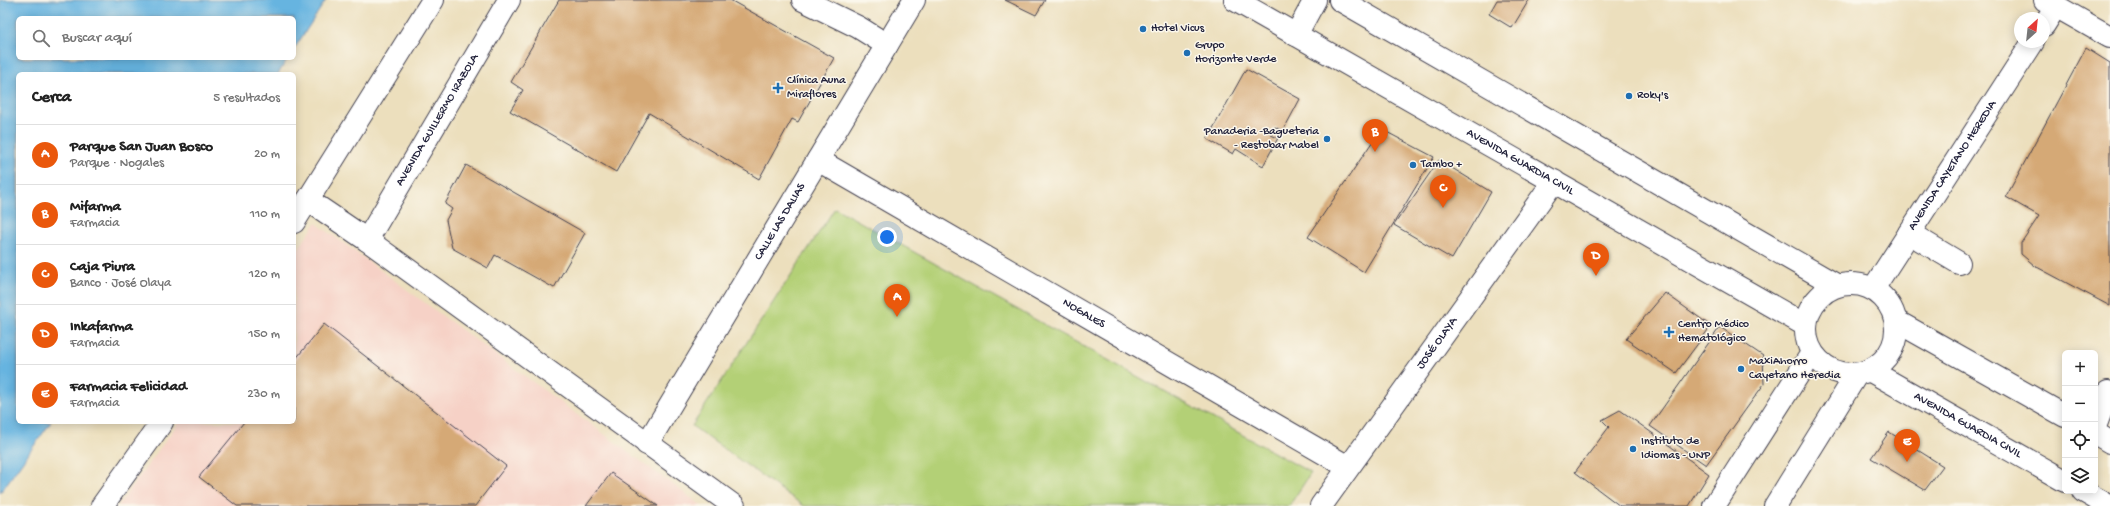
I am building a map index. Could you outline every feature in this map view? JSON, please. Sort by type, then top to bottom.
[{"type":"street","points":[[296,219],[433,0]]},
{"type":"street","name":"AVENIDA GUILLERMO IRAZOLA","points":[[366,240],[509,0]]},
{"type":"street","points":[[803,0],[858,27],[887,45]]},
{"type":"street","name":"CALLE LAS DALIAS","points":[[648,444],[914,0]]},
{"type":"street","name":"AVENIDA GUARDIA CIVIL","points":[[1235,0],[1805,324]]},
{"type":"street","points":[[1296,35],[1315,0]]},
{"type":"street","points":[[1340,0],[1836,285]]},
{"type":"street","points":[[2050,3],[2110,37]]},
{"type":"street","name":"AVENIDA CAYETANO HEREDIA","points":[[1873,289],[2029,48]]},
{"type":"street","name":"NOGALES","points":[[818,160],[1348,467]]},
{"type":"street","name":"JOSÉ OLAYA","points":[[1321,506],[1554,181]]},
{"type":"street","points":[[308,200],[366,240],[734,506]]},
{"type":"street","points":[[1909,233],[1959,263]]},
{"type":"street","points":[[1849,283],[1862,285],[1873,289],[1887,302],[1896,321],[1896,333],[1888,355],[1879,364],[1863,372],[1844,374],[1832,370],[1812,353],[1806,339],[1805,324],[1808,312],[1815,300],[1824,291],[1836,285],[1849,283]]},
{"type":"street","points":[[1896,321],[2062,414]]},
{"type":"street","points":[[1714,506],[1812,353]]},
{"type":"street","points":[[1776,506],[1863,372]]},
{"type":"street","name":"AVENIDA GUARDIA CIVIL","points":[[1863,372],[2062,479]]},
{"type":"street","points":[[2097,422],[2108,392]]},
{"type":"street","points":[[102,506],[161,424]]},
{"type":"street","points":[[2098,435],[2110,442]]},
{"type":"street","points":[[2088,494],[2109,506]]},
{"type":"shaded area","points":[[316,223],[702,506],[118,506],[178,424],[296,424],[296,252]]},
{"type":"green space","points":[[835,208],[1311,473],[1289,506],[804,506],[692,426]]},
{"type":"water","points":[[0,0],[326,0],[296,46],[296,16],[16,16],[16,60],[287,60],[279,72],[16,72],[16,424],[50,424],[0,493]]},
{"type":"building","points":[[559,0],[730,0],[834,58],[798,122],[792,119],[759,179],[649,113],[616,172],[510,111],[523,90],[511,82]]},
{"type":"building","points":[[1005,0],[1045,0],[1036,15]]},
{"type":"building","points":[[1497,0],[1529,0],[1512,28],[1489,14]]},
{"type":"building","points":[[2086,48],[2110,63],[2110,306],[2035,266],[2021,254],[2021,243],[2039,216],[2006,197]]},
{"type":"building","points":[[1246,69],[1300,99],[1283,131],[1275,127],[1271,135],[1278,138],[1263,166],[1236,149],[1233,154],[1207,139]]},
{"type":"building","points":[[1381,129],[1434,157],[1364,272],[1308,237]]},
{"type":"building","points":[[1439,160],[1491,192],[1452,259],[1394,225]]},
{"type":"building","points":[[466,165],[585,233],[554,288],[495,255],[488,268],[452,248],[446,220],[452,209],[445,204]]},
{"type":"building","name":"Centro Médico Hematológico","points":[[1665,293],[1711,326],[1676,373],[1626,339]]},
{"type":"building","points":[[324,324],[506,466],[475,506],[237,506],[199,477],[242,424],[296,424],[296,359]]},
{"type":"building","points":[[1720,327],[1763,356],[1764,384],[1706,465],[1650,426]]},
{"type":"building","name":"Instituto de Idiomas - UNP","points":[[1620,410],[1709,474],[1689,506],[1620,506],[1575,472],[1609,427],[1602,420]]},
{"type":"building","points":[[1889,432],[1943,466],[1925,490],[1871,458]]},
{"type":"building","points":[[611,473],[658,506],[586,506]]},
{"type":"place","name":"Hotel Vicus","points":[[1143,29]]},
{"type":"place","name":"Grupo Horizonte Verde","points":[[1187,53]]},
{"type":"place","name":"Clínica Auna Miraflores","points":[[778,88]]},
{"type":"place","name":"Roky's","points":[[1629,96]]},
{"type":"place","name":"Panaderia -Bagueteria - Restobar Mabel","points":[[1327,139]]},
{"type":"place","name":"Mifarma","points":[[1375,152]]},
{"type":"place","name":"Tambo +","points":[[1413,165]]},
{"type":"place","name":"Caja Piura","points":[[1443,208]]},
{"type":"place","name":"Inkafarma","points":[[1596,276]]},
{"type":"place","name":"Parque San Juan Bosco","points":[[897,317]]},
{"type":"place","name":"Centro Médico Hematológico","points":[[1669,332]]},
{"type":"place","name":"MaxiAhorro Cayetano Heredia","points":[[1741,369]]},
{"type":"place","name":"Instituto de Idiomas - UNP","points":[[1633,449]]},
{"type":"place","name":"Farmacia Felicidad","points":[[1907,462]]}]
